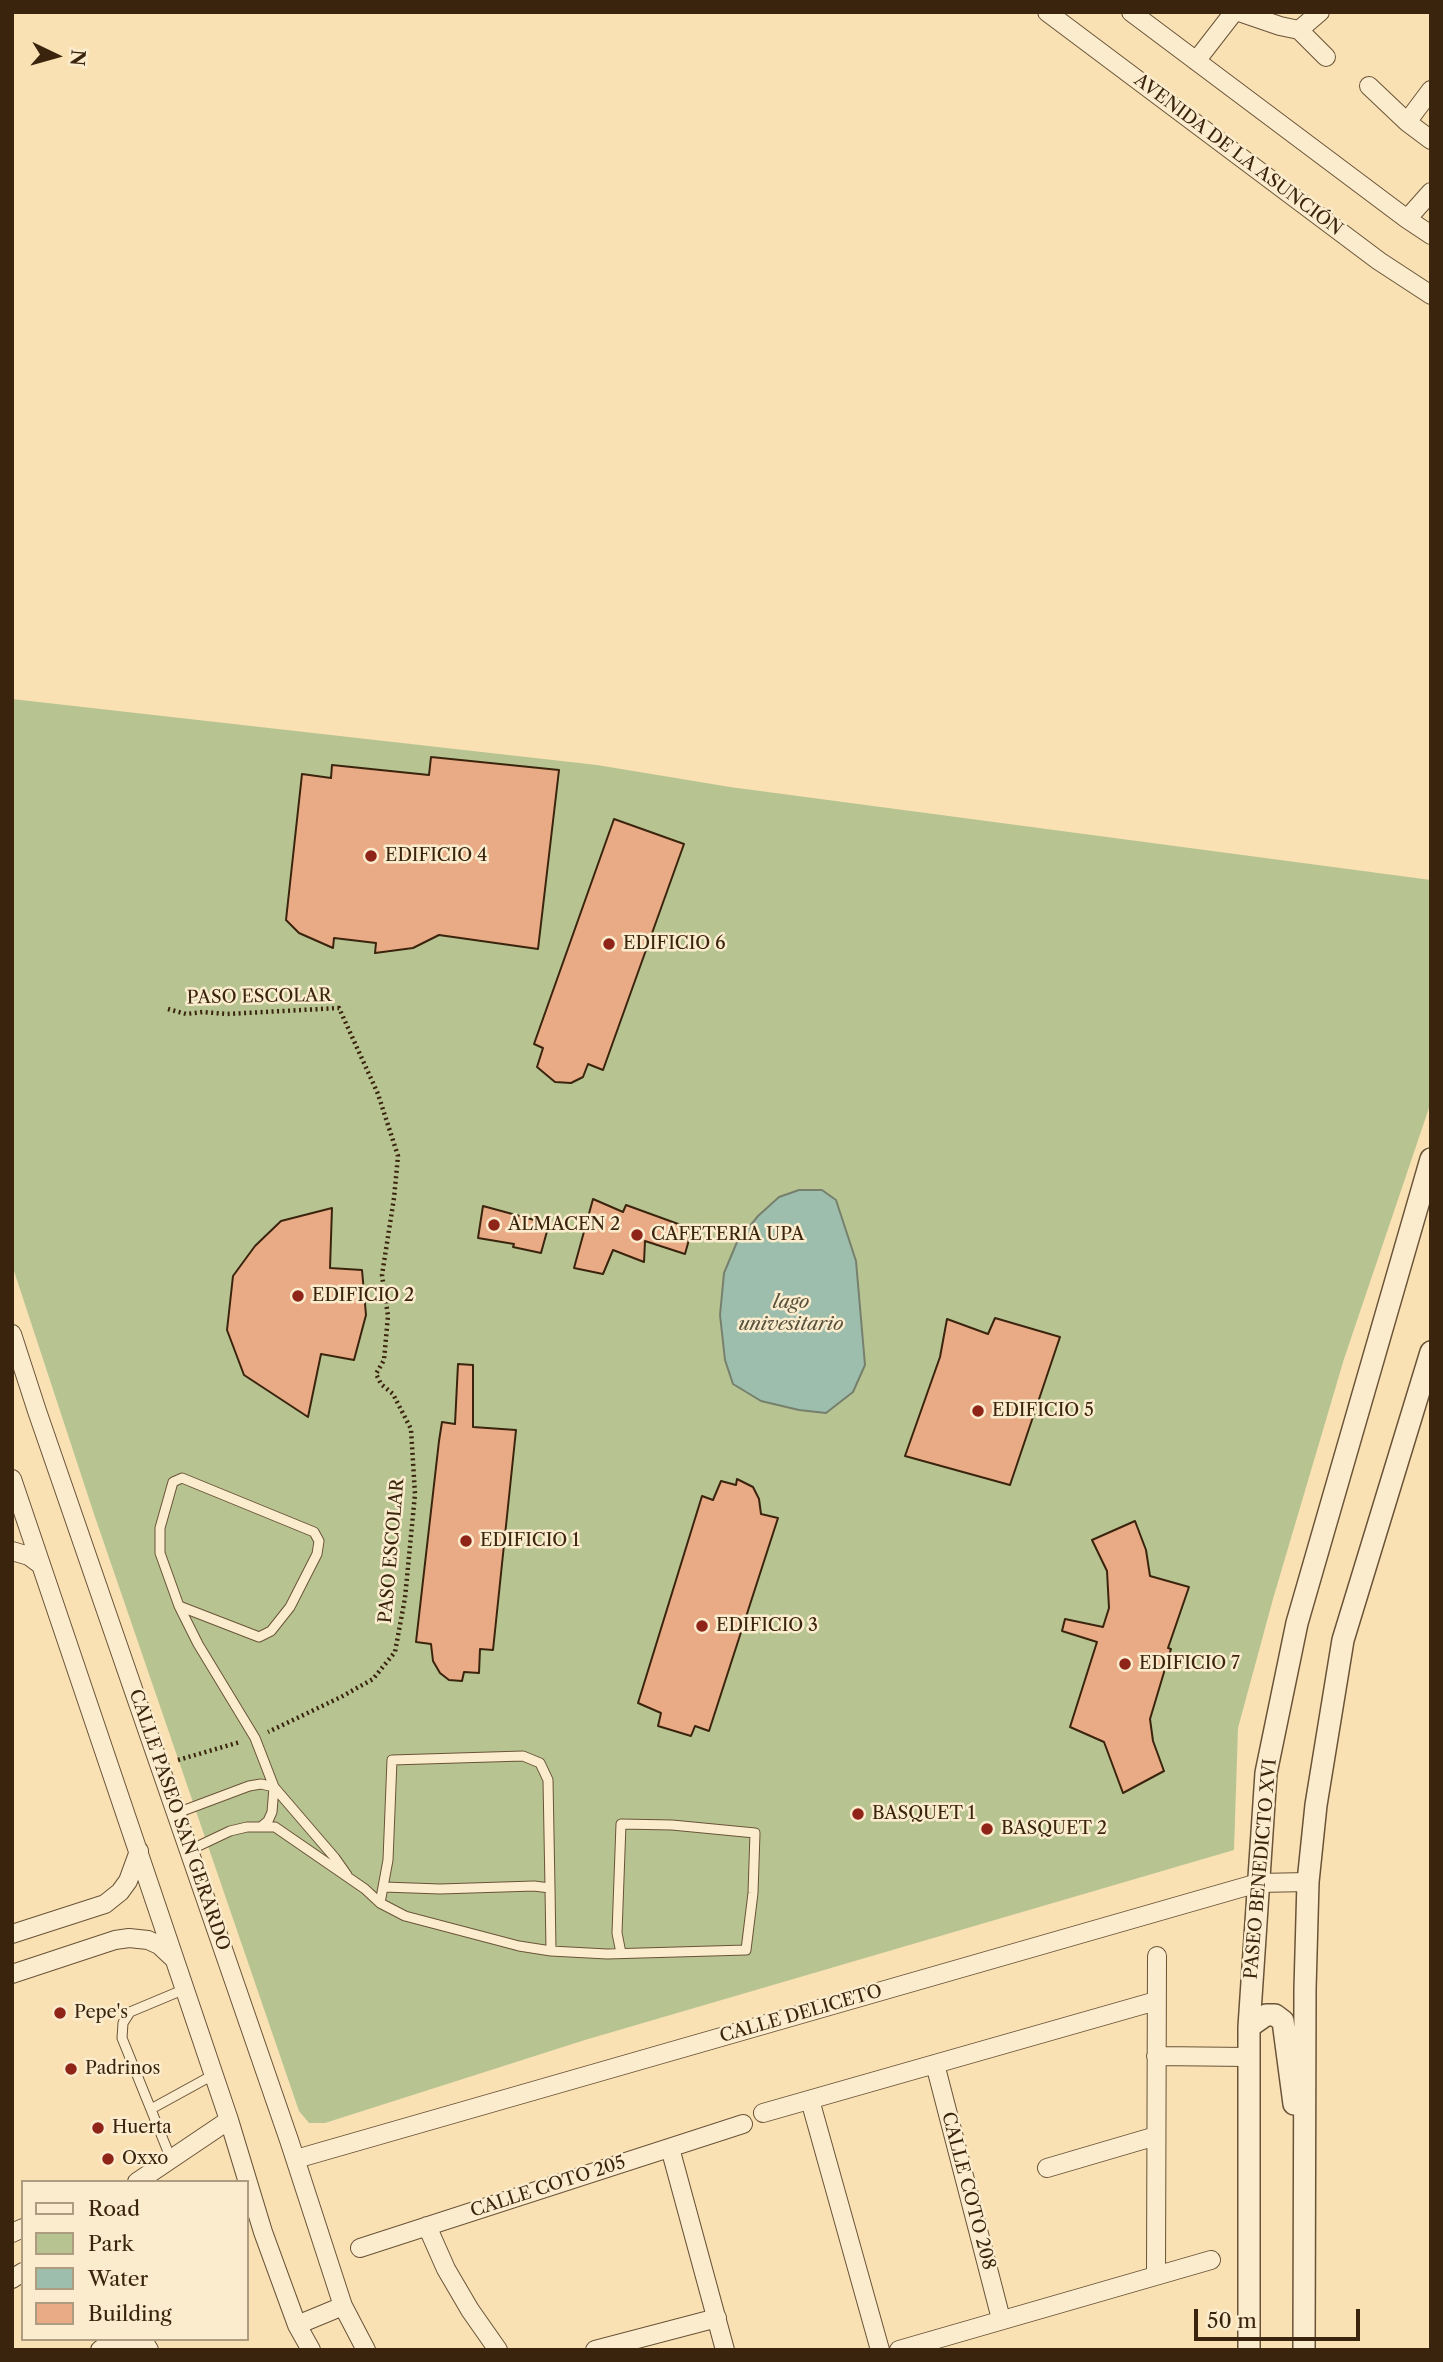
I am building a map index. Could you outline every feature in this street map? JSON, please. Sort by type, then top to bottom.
[{"type":"street","name":"AVENIDA DE LA ASUNCIÓN","points":[[1047,12],[1378,261],[1431,295]]},
{"type":"street","points":[[1131,12],[1431,235]]},
{"type":"street","points":[[1196,61],[1237,12],[1298,30],[1326,57]]},
{"type":"street","points":[[1298,30],[1320,12]]},
{"type":"street","points":[[1369,86],[1407,122],[1431,140]]},
{"type":"street","points":[[1407,122],[1431,90]]},
{"type":"street","points":[[1407,219],[1431,192]]},
{"type":"street","name":"PASEO BENEDICTO XVI","points":[[1249,2350],[1248,2057],[1266,1773],[1297,1623],[1431,1158]]},
{"type":"street","name":"CALLE PASEO SAN GERARDO","points":[[12,1334],[296,2159],[343,2306],[366,2350]]},
{"type":"street","points":[[1304,2350],[1305,2001],[1308,1882],[1316,1805],[1343,1640],[1431,1352]]},
{"type":"street","points":[[12,1479],[229,2120],[243,2180]]},
{"type":"street","points":[[12,1551],[29,1556],[41,1565]]},
{"type":"street","points":[[12,1934],[105,1904],[120,1892],[128,1881],[139,1851]]},
{"type":"street","name":"CALLE DELICETO","points":[[296,2159],[1258,1883],[1308,1882]]},
{"type":"street","points":[[12,1974],[129,1938],[148,1940],[159,1945],[174,1959]]},
{"type":"street","points":[[1156,2275],[1157,1956]]},
{"type":"street","points":[[763,2113],[1156,2001]]},
{"type":"street","points":[[1249,2027],[1266,2015],[1275,2015],[1283,2021],[1306,2211]]},
{"type":"street","points":[[1156,2056],[1248,2057]]},
{"type":"street","name":"CALLE COTO 208","points":[[935,2064],[1001,2319]]},
{"type":"street","points":[[810,2100],[880,2350]]},
{"type":"street","points":[[140,2180],[229,2120]]},
{"type":"street","name":"CALLE COTO 205","points":[[360,2248],[743,2124]]},
{"type":"street","points":[[1047,2168],[1156,2136]]},
{"type":"street","points":[[670,2148],[725,2350]]},
{"type":"street","points":[[248,2200],[255,2229],[297,2325],[311,2350]]},
{"type":"street","points":[[427,2226],[446,2269],[498,2350]]},
{"type":"street","points":[[899,2350],[1211,2260]]},
{"type":"street","points":[[297,2325],[343,2306]]},
{"type":"street","points":[[595,2350],[717,2318]]},
{"type":"street","points":[[100,2350],[122,2341]]},
{"type":"lane","points":[[179,1606],[259,1637],[271,1632],[290,1607],[317,1554],[319,1541],[314,1532],[182,1478],[173,1482],[160,1528],[160,1553],[179,1606],[198,1644],[255,1738],[274,1787],[335,1857],[350,1880]]},
{"type":"lane","points":[[380,1903],[388,1860],[392,1760],[523,1756],[540,1763],[548,1780],[551,1951]]},
{"type":"lane","points":[[177,1813],[249,1786],[261,1784],[274,1787]]},
{"type":"lane","points":[[262,1826],[272,1812],[274,1787]]},
{"type":"lane","points":[[190,1850],[230,1831],[275,1826],[380,1903],[415,1919],[551,1951],[621,1953],[746,1950],[753,1894],[755,1833],[672,1825],[621,1824],[617,1933],[621,1953]]},
{"type":"lane","points":[[384,1887],[550,1888]]},
{"type":"lane","points":[[172,2159],[122,2038],[123,2023],[130,2012],[185,1989]]},
{"type":"lane","points":[[151,2109],[214,2075]]},
{"type":"path","name":"PASO ESCOLAR","points":[[160,1765],[255,1738],[373,1679],[395,1652],[405,1598],[415,1494],[411,1429],[393,1394],[381,1384],[376,1374],[384,1360],[388,1316],[382,1275],[398,1156],[378,1094],[339,1009],[187,1014],[168,1009]]},
{"type":"green space","points":[[12,699],[597,765],[730,787],[1431,880],[1431,1102],[1344,1359],[1238,1728],[1234,1850],[585,2040],[325,2123],[309,2123],[299,2111],[94,1514],[12,1265]]},
{"type":"water","name":"lago univesitario","points":[[799,1190],[822,1190],[836,1200],[856,1261],[865,1365],[853,1392],[826,1413],[761,1401],[733,1384],[725,1360],[720,1315],[724,1273],[737,1242],[758,1216],[779,1197]]},
{"type":"building","points":[[431,757],[559,770],[538,949],[439,935],[413,948],[375,953],[376,943],[334,938],[333,948],[299,933],[286,920],[302,774],[331,778],[332,765],[429,775]]},
{"type":"building","name":"EDIFICIO 6","points":[[614,819],[684,844],[603,1070],[588,1064],[583,1077],[571,1083],[555,1082],[537,1067],[543,1048],[534,1044]]},
{"type":"building","name":"CAFETERIA UPA","points":[[593,1199],[623,1212],[626,1205],[692,1229],[685,1254],[645,1241],[644,1262],[613,1250],[603,1274],[574,1268]]},
{"type":"building","points":[[483,1206],[549,1224],[541,1253],[513,1247],[514,1244],[478,1238]]},
{"type":"building","name":"EDIFICIO 2","points":[[332,1208],[330,1268],[362,1270],[366,1315],[354,1360],[321,1354],[308,1417],[244,1375],[227,1330],[233,1276],[255,1246],[281,1221]]},
{"type":"building","name":"EDIFICIO 5","points":[[995,1318],[1060,1337],[1010,1485],[905,1456],[940,1357],[947,1319],[988,1334]]},
{"type":"building","name":"EDIFICIO 1","points":[[458,1364],[473,1365],[473,1427],[516,1430],[493,1650],[480,1649],[479,1673],[464,1672],[462,1681],[449,1680],[440,1673],[433,1661],[431,1644],[416,1642],[439,1441],[442,1422],[455,1424]]},
{"type":"building","name":"EDIFICIO 3","points":[[737,1479],[753,1487],[759,1499],[761,1514],[778,1518],[709,1731],[695,1726],[691,1736],[658,1726],[661,1713],[638,1703],[702,1496],[713,1500],[721,1481],[736,1485]]},
{"type":"building","name":"EDIFICIO 7","points":[[1135,1521],[1146,1550],[1150,1576],[1189,1587],[1168,1648],[1171,1649],[1150,1719],[1153,1741],[1164,1771],[1123,1793],[1104,1742],[1070,1727],[1097,1642],[1062,1631],[1065,1619],[1103,1627],[1109,1608],[1107,1571],[1092,1540]]},
{"type":"place","name":"EDIFICIO 4","points":[[371,856]]},
{"type":"place","name":"EDIFICIO 6","points":[[609,944]]},
{"type":"place","name":"ALMACEN 2","points":[[494,1225]]},
{"type":"place","name":"CAFETERIA UPA","points":[[637,1235]]},
{"type":"place","name":"EDIFICIO 2","points":[[298,1296]]},
{"type":"place","name":"EDIFICIO 5","points":[[978,1411]]},
{"type":"place","name":"EDIFICIO 1","points":[[466,1541]]},
{"type":"place","name":"EDIFICIO 3","points":[[702,1626]]},
{"type":"place","name":"EDIFICIO 7","points":[[1125,1664]]},
{"type":"place","name":"BASQUET 1","points":[[858,1814]]},
{"type":"place","name":"BASQUET 2","points":[[987,1829]]},
{"type":"place","name":"Pepe's","points":[[60,2013]]},
{"type":"place","name":"Padrinos","points":[[71,2069]]},
{"type":"place","name":"Huerta","points":[[98,2128]]},
{"type":"place","name":"Oxxo","points":[[108,2159]]}]
